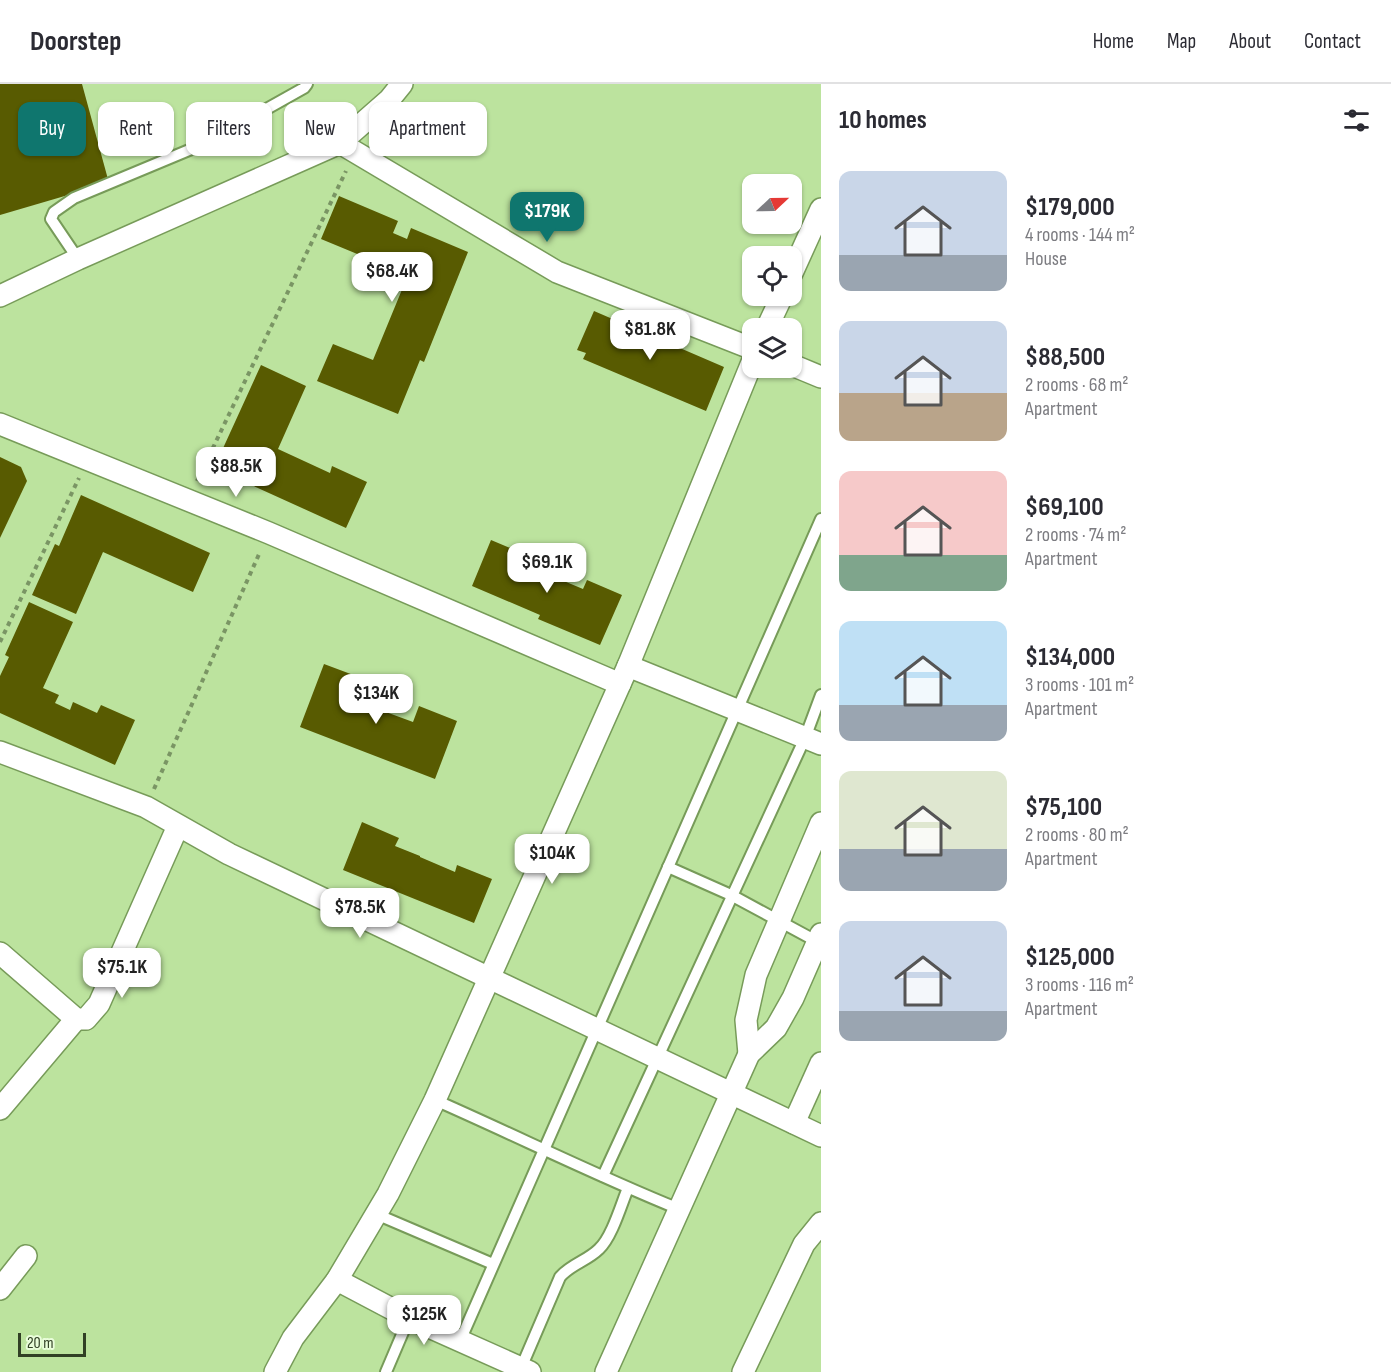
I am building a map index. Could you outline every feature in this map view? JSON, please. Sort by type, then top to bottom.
[{"type":"street","points":[[357,137],[402,84]]},
{"type":"street","points":[[357,152],[557,272],[742,345]]},
{"type":"street","points":[[0,296],[78,260],[326,156]]},
{"type":"street","points":[[802,251],[821,210]]},
{"type":"street","points":[[802,369],[821,377]]},
{"type":"street","points":[[275,1372],[293,1338],[337,1280],[388,1194],[435,1100],[624,675],[746,378]]},
{"type":"street","points":[[0,424],[624,675],[738,711],[813,741]]},
{"type":"street","points":[[1,753],[146,807],[229,854],[489,980],[732,1092],[821,1136]]},
{"type":"street","points":[[749,1054],[746,1020],[756,975],[821,823]]},
{"type":"street","points":[[0,953],[76,1019],[86,1019],[99,1004],[178,826]]},
{"type":"street","points":[[606,1372],[749,1054],[776,1028],[793,998],[820,939]]},
{"type":"street","points":[[0,1109],[76,1019]]},
{"type":"street","points":[[794,1123],[821,1063]]},
{"type":"street","points":[[743,1372],[804,1244],[821,1223]]},
{"type":"street","points":[[0,1289],[26,1256]]},
{"type":"street","points":[[337,1280],[409,1318],[515,1368]]},
{"type":"lane","points":[[78,260],[51,219],[54,212],[74,198],[206,143],[307,84]]},
{"type":"lane","points":[[460,1341],[595,1029],[738,711],[821,519]]},
{"type":"lane","points":[[603,1176],[731,895],[813,741],[821,695]]},
{"type":"lane","points":[[668,867],[820,939]]},
{"type":"lane","points":[[435,1100],[679,1209]]},
{"type":"lane","points":[[515,1368],[560,1277],[568,1267],[598,1250],[604,1243],[628,1188]]},
{"type":"lane","points":[[376,1214],[493,1264]]},
{"type":"lane","points":[[386,1372],[409,1318]]},
{"type":"path","points":[[188,500],[344,156]]},
{"type":"path","points":[[0,642],[87,459]]},
{"type":"path","points":[[146,807],[269,533]]},
{"type":"building","points":[[0,84],[82,84],[98,143],[98,156],[102,156],[109,183],[0,215]]},
{"type":"building","points":[[339,196],[398,221],[393,233],[407,239],[411,228],[468,252],[424,362],[420,360],[398,414],[317,381],[333,344],[373,360],[408,275],[321,239]]},
{"type":"building","points":[[594,311],[724,367],[706,411],[583,359],[586,353],[577,350]]},
{"type":"building","points":[[261,365],[306,386],[278,449],[330,473],[332,466],[367,482],[346,528],[214,468]]},
{"type":"building","points":[[0,457],[21,467],[27,481],[0,538]]},
{"type":"building","points":[[81,495],[210,553],[193,592],[103,552],[76,614],[32,595],[55,544],[59,546]]},
{"type":"building","points":[[491,540],[527,555],[523,564],[583,589],[587,580],[622,595],[600,645],[538,619],[540,615],[472,586]]},
{"type":"building","points":[[29,602],[73,622],[43,688],[59,695],[55,703],[70,710],[73,702],[97,713],[101,705],[135,720],[115,765],[0,713],[0,676],[9,657],[5,655]]},
{"type":"building","points":[[324,664],[364,679],[356,701],[413,722],[419,706],[457,721],[435,779],[300,727]]},
{"type":"building","points":[[362,822],[399,838],[395,846],[420,857],[455,872],[457,865],[492,879],[474,923],[343,870]]}]
